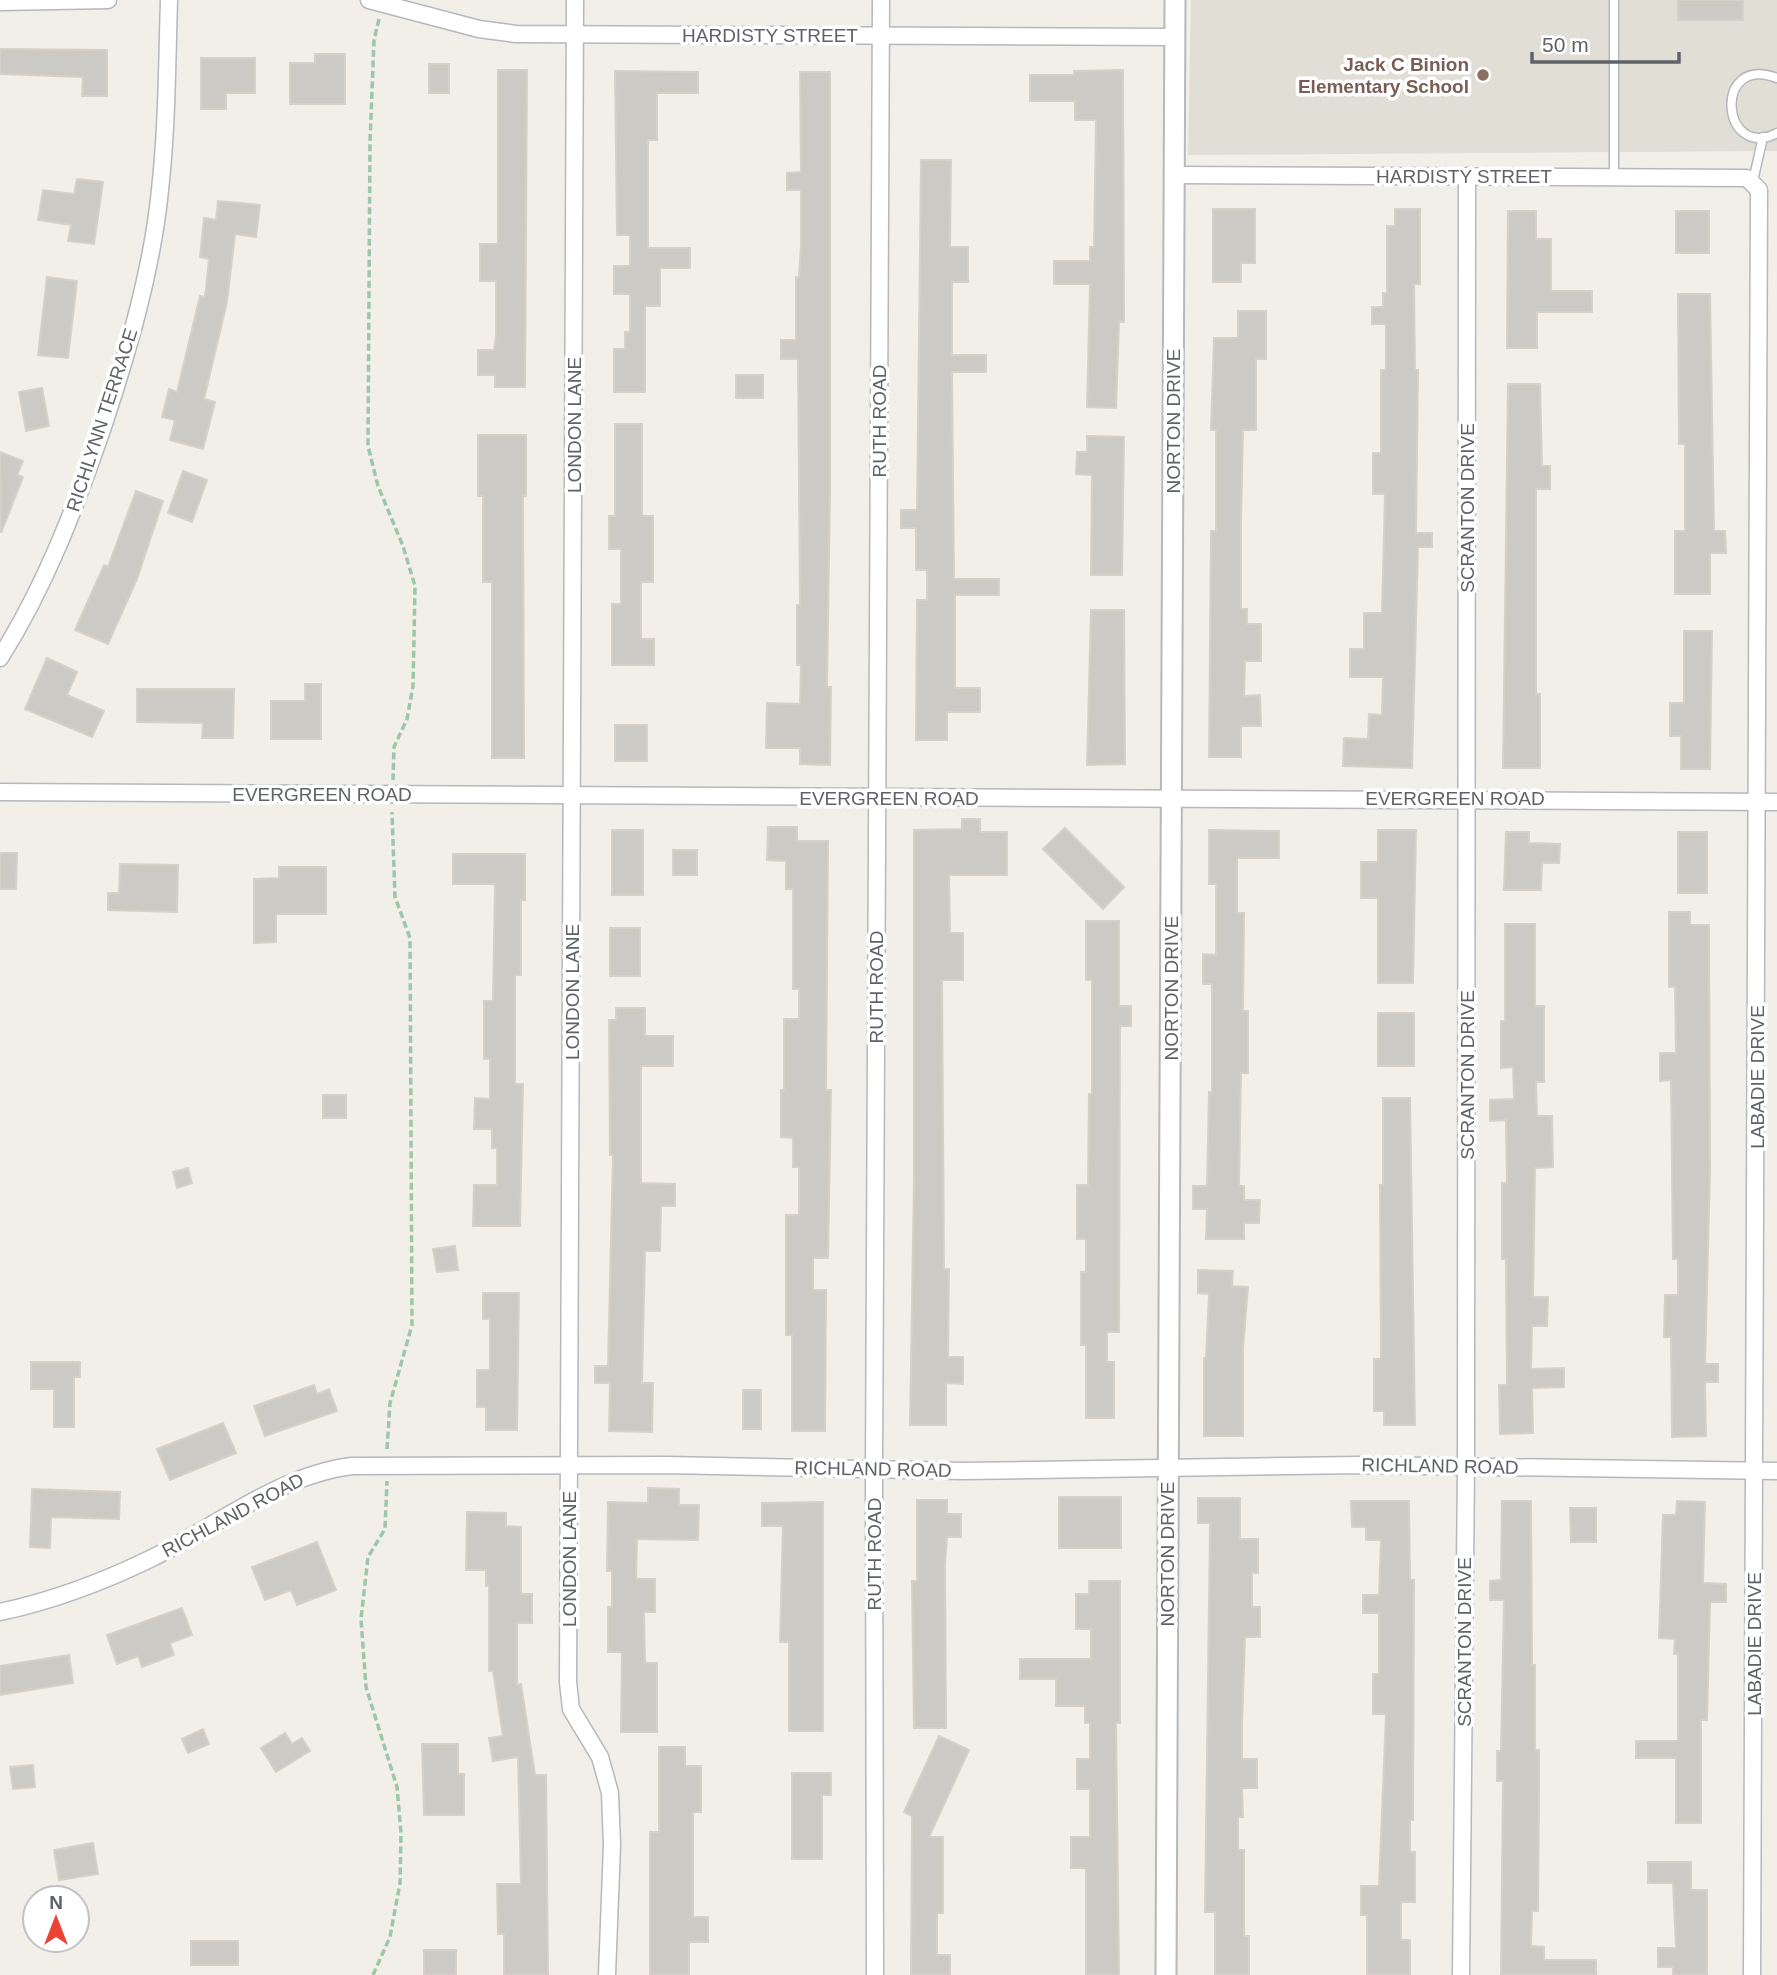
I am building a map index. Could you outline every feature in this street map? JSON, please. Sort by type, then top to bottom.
[{"type":"street","points":[[0,2],[108,0]]},
{"type":"street","name":"RICHLYNN TERRACE","points":[[0,658],[43,584],[79,497],[125,360],[160,193],[166,118],[169,0]]},
{"type":"street","name":"LONDON LANE","points":[[575,0],[568,1682],[571,1709],[600,1757],[610,1793],[607,1975]]},
{"type":"street","name":"RUTH ROAD","points":[[875,1975],[873,1469],[881,0]]},
{"type":"street","name":"NORTON DRIVE","points":[[1166,1975],[1175,0]]},
{"type":"street","name":"HARDISTY STREET","points":[[376,2],[479,29],[516,34],[1175,37]]},
{"type":"street","name":"HARDISTY STREET","points":[[1174,175],[1747,178],[1753,181]]},
{"type":"street","name":"SCRANTON DRIVE","points":[[1461,1975],[1466,1466],[1467,176]]},
{"type":"street","name":"LABADIE DRIVE","points":[[1752,1975],[1759,801],[1769,272],[1759,190],[1753,181]]},
{"type":"street","name":"EVERGREEN ROAD","points":[[0,792],[877,799],[1467,798],[1777,802]]},
{"type":"street","name":"RICHLAND ROAD","points":[[0,1612],[60,1595],[151,1559],[302,1477],[340,1467],[667,1465],[963,1471],[1466,1466],[1777,1471]]},
{"type":"lane","points":[[1614,0],[1614,177]]},
{"type":"lane","points":[[1777,78],[1757,74],[1747,77],[1732,93],[1731,115],[1744,132],[1763,137],[1777,133]]},
{"type":"lane","points":[[1753,181],[1763,137]]},
{"type":"path","points":[[373,1975],[390,1937],[400,1883],[401,1833],[397,1787],[366,1687],[361,1619],[368,1558],[385,1529],[390,1403],[412,1325],[410,938],[395,897],[392,795],[394,747],[407,719],[413,686],[415,586],[403,546],[379,486],[368,446],[370,142],[376,2]]},
{"type":"shaded area","name":"Jack C Binion Elementary School","points":[[1191,0],[1777,0],[1777,151],[1188,155]]},
{"type":"building","points":[[1678,0],[1743,0],[1743,20],[1678,20]]},
{"type":"building","points":[[0,49],[107,50],[107,96],[82,96],[83,77],[0,74]]},
{"type":"building","points":[[315,54],[345,54],[345,104],[290,104],[290,63],[315,63]]},
{"type":"building","points":[[201,58],[255,58],[255,93],[226,93],[226,109],[201,109]]},
{"type":"building","points":[[429,64],[449,64],[449,93],[429,93]]},
{"type":"building","points":[[498,70],[527,70],[525,387],[495,387],[495,375],[478,375],[478,350],[494,350],[496,335],[496,281],[480,281],[480,244],[498,244]]},
{"type":"building","points":[[1123,70],[1124,322],[1119,322],[1116,408],[1087,407],[1090,284],[1054,284],[1054,261],[1090,261],[1090,247],[1094,247],[1096,120],[1075,120],[1075,101],[1030,101],[1030,75],[1074,75],[1074,71]]},
{"type":"building","points":[[615,71],[698,72],[698,93],[657,93],[657,140],[648,140],[648,248],[690,248],[690,268],[660,268],[660,306],[645,306],[645,392],[614,392],[614,349],[625,349],[625,332],[630,332],[630,294],[614,294],[614,266],[630,266],[630,235],[617,235]]},
{"type":"building","points":[[800,72],[830,72],[827,687],[831,687],[830,765],[800,764],[800,748],[766,748],[767,703],[800,704],[801,665],[797,665],[797,605],[800,605],[798,359],[781,359],[781,340],[796,340],[801,190],[787,190],[787,173],[801,172]]},
{"type":"building","points":[[921,160],[951,160],[950,247],[968,247],[968,282],[952,282],[952,355],[986,355],[986,372],[952,372],[954,579],[999,579],[999,595],[955,595],[955,688],[980,688],[980,712],[947,712],[947,740],[916,740],[917,600],[927,600],[927,570],[916,570],[916,528],[901,528],[901,510],[917,510]]},
{"type":"building","points":[[77,179],[103,182],[94,244],[68,241],[71,225],[38,220],[43,190],[74,194]]},
{"type":"building","points":[[218,201],[260,205],[256,237],[235,234],[227,302],[204,399],[215,402],[203,449],[170,440],[175,420],[162,417],[169,389],[177,392],[200,296],[205,297],[209,259],[200,257],[204,218],[216,220]]},
{"type":"building","points":[[1213,209],[1255,209],[1255,263],[1241,263],[1241,282],[1213,282]]},
{"type":"building","points":[[1395,209],[1420,209],[1420,284],[1414,284],[1415,370],[1418,370],[1416,533],[1432,533],[1432,547],[1418,547],[1412,768],[1343,766],[1344,738],[1368,739],[1369,714],[1382,715],[1383,677],[1350,677],[1350,649],[1364,649],[1364,613],[1382,613],[1385,494],[1373,494],[1373,453],[1381,453],[1381,370],[1386,370],[1386,324],[1372,324],[1372,307],[1383,307],[1383,293],[1387,293],[1387,226],[1395,226]]},
{"type":"building","points":[[1508,211],[1536,211],[1536,239],[1551,239],[1551,291],[1592,291],[1592,312],[1537,312],[1537,348],[1507,348]]},
{"type":"building","points":[[1676,211],[1709,211],[1709,253],[1676,253]]},
{"type":"building","points":[[47,277],[77,281],[68,358],[38,355]]},
{"type":"building","points":[[1678,294],[1710,294],[1714,531],[1725,531],[1726,553],[1710,553],[1710,594],[1675,594],[1675,531],[1685,531],[1685,444],[1679,444]]},
{"type":"building","points":[[1238,311],[1266,311],[1266,359],[1256,359],[1256,430],[1243,430],[1241,521],[1241,609],[1247,609],[1247,624],[1261,624],[1261,661],[1245,661],[1244,696],[1260,695],[1261,726],[1241,726],[1241,757],[1209,757],[1211,531],[1216,531],[1216,430],[1211,430],[1214,338],[1238,338]]},
{"type":"building","points":[[736,375],[763,375],[763,398],[736,398]]},
{"type":"building","points":[[1508,384],[1540,384],[1542,466],[1550,466],[1550,489],[1536,489],[1536,694],[1540,694],[1540,768],[1503,768]]},
{"type":"building","points":[[42,388],[49,426],[26,431],[19,392]]},
{"type":"building","points":[[615,424],[642,424],[642,516],[653,516],[653,582],[641,582],[641,639],[654,639],[654,665],[612,665],[612,604],[621,604],[621,549],[609,549],[609,516],[615,516]]},
{"type":"building","points":[[478,435],[526,435],[526,496],[523,496],[524,758],[492,758],[492,582],[483,582],[483,496],[478,496]]},
{"type":"building","points":[[1087,436],[1124,437],[1122,575],[1091,575],[1092,475],[1076,474],[1077,452],[1087,452]]},
{"type":"building","points":[[0,452],[23,461],[17,475],[23,477],[1,533]]},
{"type":"building","points":[[183,471],[207,480],[192,522],[168,513]]},
{"type":"building","points":[[136,491],[163,501],[137,579],[108,644],[75,630],[104,565],[108,567]]},
{"type":"building","points":[[1091,610],[1124,610],[1125,764],[1087,765]]},
{"type":"building","points":[[1684,631],[1712,631],[1710,769],[1681,769],[1681,736],[1670,736],[1670,703],[1684,703]]},
{"type":"building","points":[[47,658],[77,672],[67,695],[104,711],[92,737],[25,709]]},
{"type":"building","points":[[305,684],[321,684],[321,739],[271,739],[271,701],[305,701]]},
{"type":"building","points":[[137,689],[234,689],[233,738],[202,738],[203,723],[137,722]]},
{"type":"building","points":[[615,725],[647,725],[647,761],[615,761]]},
{"type":"building","points":[[962,819],[980,819],[980,832],[1007,832],[1007,875],[949,875],[950,933],[963,933],[963,980],[942,980],[944,1269],[949,1269],[948,1357],[963,1357],[963,1384],[946,1383],[946,1425],[910,1425],[914,1180],[914,830],[962,829]]},
{"type":"building","points":[[768,827],[797,827],[797,841],[828,841],[826,1090],[831,1090],[828,1258],[813,1258],[813,1290],[826,1290],[825,1431],[792,1431],[792,1335],[786,1335],[786,1215],[799,1215],[799,1167],[793,1167],[793,1138],[781,1137],[781,1090],[784,1090],[784,1019],[799,1019],[799,989],[793,989],[793,889],[786,889],[786,861],[767,860]]},
{"type":"building","points":[[1065,828],[1124,887],[1103,909],[1043,849]]},
{"type":"building","points":[[612,830],[643,830],[643,895],[612,895]]},
{"type":"building","points":[[1209,830],[1279,831],[1279,858],[1237,858],[1237,913],[1244,913],[1243,1011],[1248,1011],[1248,1073],[1241,1073],[1239,1186],[1244,1186],[1244,1200],[1260,1200],[1259,1223],[1244,1223],[1244,1239],[1206,1239],[1207,1209],[1193,1209],[1193,1186],[1207,1186],[1209,1092],[1212,1092],[1212,984],[1203,984],[1203,954],[1216,955],[1216,884],[1209,884]]},
{"type":"building","points":[[1378,830],[1416,830],[1413,983],[1378,983],[1378,898],[1361,898],[1361,862],[1378,862]]},
{"type":"building","points":[[1506,832],[1529,832],[1529,843],[1560,844],[1559,863],[1542,863],[1541,890],[1504,890]]},
{"type":"building","points":[[1678,832],[1707,832],[1707,893],[1678,893]]},
{"type":"building","points":[[673,850],[697,850],[697,875],[673,875]]},
{"type":"building","points":[[0,853],[17,853],[16,889],[0,889]]},
{"type":"building","points":[[453,854],[525,854],[525,900],[521,900],[521,975],[515,975],[515,1084],[523,1084],[520,1226],[473,1226],[474,1185],[497,1185],[497,1148],[492,1148],[492,1129],[474,1129],[475,1098],[490,1099],[490,1059],[484,1059],[484,1001],[493,1001],[495,884],[453,884]]},
{"type":"building","points":[[120,864],[178,865],[177,912],[108,910],[108,893],[119,893]]},
{"type":"building","points":[[279,867],[326,867],[326,914],[276,914],[276,942],[254,943],[254,879],[279,878]]},
{"type":"building","points":[[1669,912],[1690,912],[1690,925],[1709,925],[1710,1170],[1705,1364],[1718,1364],[1718,1382],[1705,1382],[1706,1436],[1672,1437],[1671,1337],[1664,1337],[1665,1295],[1678,1295],[1678,1259],[1673,1259],[1671,1080],[1660,1081],[1660,1053],[1676,1053],[1675,987],[1669,987]]},
{"type":"building","points":[[1086,921],[1119,921],[1119,1006],[1131,1006],[1131,1026],[1120,1026],[1119,1332],[1107,1332],[1107,1362],[1114,1362],[1114,1418],[1086,1418],[1086,1345],[1081,1345],[1081,1272],[1086,1272],[1086,1239],[1077,1239],[1077,1185],[1088,1185],[1089,1094],[1092,1094],[1092,980],[1086,980]]},
{"type":"building","points":[[1505,924],[1535,924],[1535,1006],[1544,1006],[1544,1082],[1536,1082],[1537,1116],[1552,1116],[1553,1167],[1535,1168],[1533,1297],[1548,1297],[1547,1326],[1532,1326],[1531,1369],[1564,1368],[1564,1387],[1532,1388],[1533,1433],[1500,1434],[1499,1385],[1507,1385],[1506,1259],[1502,1259],[1502,1183],[1507,1183],[1506,1120],[1490,1121],[1490,1100],[1514,1099],[1513,1067],[1501,1068],[1501,1021],[1505,1021]]},
{"type":"building","points":[[610,928],[640,928],[640,976],[610,976]]},
{"type":"building","points":[[616,1008],[645,1008],[645,1036],[673,1036],[673,1066],[641,1066],[641,1183],[675,1184],[675,1206],[661,1206],[660,1251],[645,1251],[642,1383],[653,1383],[652,1432],[609,1431],[610,1383],[595,1383],[595,1366],[608,1366],[613,1155],[610,1155],[609,1020],[616,1020]]},
{"type":"building","points":[[1378,1013],[1414,1013],[1414,1066],[1378,1066]]},
{"type":"building","points":[[323,1095],[346,1095],[346,1118],[323,1118]]},
{"type":"building","points":[[1383,1098],[1410,1098],[1415,1425],[1384,1425],[1384,1411],[1374,1411],[1374,1359],[1381,1359],[1380,1185],[1383,1185]]},
{"type":"building","points":[[188,1168],[192,1183],[177,1188],[173,1172]]},
{"type":"building","points":[[455,1246],[458,1270],[437,1272],[433,1249]]},
{"type":"building","points":[[1198,1270],[1233,1271],[1232,1286],[1248,1287],[1243,1348],[1243,1436],[1204,1436],[1204,1358],[1209,1294],[1198,1293]]},
{"type":"building","points":[[483,1293],[519,1293],[517,1430],[486,1430],[486,1407],[477,1407],[477,1370],[490,1370],[490,1319],[483,1319]]},
{"type":"building","points":[[31,1362],[80,1362],[80,1377],[74,1377],[74,1427],[54,1427],[54,1389],[31,1389]]},
{"type":"building","points":[[314,1385],[317,1394],[329,1389],[337,1411],[265,1436],[254,1406]]},
{"type":"building","points":[[743,1390],[761,1390],[761,1429],[743,1429]]},
{"type":"building","points":[[223,1423],[236,1453],[170,1480],[157,1449]]},
{"type":"building","points":[[648,1488],[679,1489],[679,1505],[699,1505],[698,1540],[637,1539],[636,1579],[655,1579],[655,1612],[644,1612],[645,1663],[657,1663],[657,1732],[621,1732],[622,1652],[608,1652],[608,1607],[612,1607],[612,1571],[607,1571],[608,1502],[648,1503]]},
{"type":"building","points":[[32,1489],[120,1492],[119,1519],[51,1517],[50,1548],[30,1547]]},
{"type":"building","points":[[1059,1497],[1121,1497],[1121,1548],[1059,1548]]},
{"type":"building","points":[[1198,1498],[1240,1498],[1240,1539],[1258,1539],[1258,1573],[1252,1573],[1252,1607],[1260,1607],[1260,1637],[1245,1637],[1242,1726],[1242,1759],[1257,1759],[1257,1788],[1242,1788],[1243,1817],[1238,1817],[1238,1850],[1244,1850],[1244,1936],[1249,1936],[1249,1975],[1215,1975],[1215,1912],[1205,1912],[1210,1523],[1198,1523]]},
{"type":"building","points":[[917,1500],[947,1500],[947,1514],[961,1514],[961,1537],[947,1537],[945,1564],[946,1728],[914,1728],[912,1581],[917,1581]]},
{"type":"building","points":[[1351,1501],[1409,1501],[1410,1580],[1414,1580],[1413,1820],[1410,1820],[1410,1852],[1415,1852],[1415,1902],[1401,1902],[1401,1940],[1410,1940],[1410,1975],[1367,1975],[1367,1915],[1361,1915],[1361,1886],[1379,1886],[1386,1714],[1373,1714],[1373,1674],[1379,1674],[1379,1613],[1363,1613],[1363,1595],[1379,1595],[1381,1540],[1366,1540],[1366,1527],[1352,1527]]},
{"type":"building","points":[[1502,1501],[1531,1501],[1532,1665],[1535,1665],[1535,1750],[1539,1750],[1539,1794],[1538,1911],[1532,1911],[1531,1946],[1544,1947],[1544,1960],[1596,1960],[1596,1975],[1501,1975],[1503,1781],[1497,1781],[1497,1751],[1501,1751],[1504,1600],[1490,1600],[1490,1581],[1501,1580]]},
{"type":"building","points":[[1677,1501],[1705,1502],[1703,1583],[1726,1584],[1726,1602],[1710,1602],[1707,1720],[1701,1720],[1701,1823],[1676,1823],[1676,1758],[1636,1758],[1636,1741],[1678,1741],[1678,1654],[1674,1654],[1675,1639],[1659,1638],[1663,1515],[1676,1515]]},
{"type":"building","points":[[823,1502],[823,1731],[789,1731],[789,1642],[780,1642],[783,1526],[762,1526],[762,1503]]},
{"type":"building","points":[[1570,1508],[1596,1508],[1596,1542],[1571,1542]]},
{"type":"building","points":[[467,1512],[506,1513],[506,1526],[521,1527],[521,1594],[532,1594],[532,1623],[517,1623],[517,1685],[521,1684],[535,1775],[546,1775],[548,1975],[504,1975],[504,1934],[498,1934],[497,1884],[521,1884],[518,1757],[493,1761],[489,1738],[503,1736],[493,1671],[489,1671],[489,1586],[486,1586],[486,1570],[466,1570]]},
{"type":"building","points":[[317,1542],[336,1590],[297,1605],[291,1590],[265,1600],[252,1567]]},
{"type":"building","points":[[1089,1581],[1120,1581],[1120,1723],[1116,1723],[1119,1975],[1086,1975],[1086,1868],[1071,1868],[1071,1837],[1090,1837],[1090,1789],[1077,1789],[1077,1759],[1090,1759],[1090,1723],[1085,1723],[1085,1706],[1056,1706],[1056,1679],[1020,1679],[1020,1659],[1091,1659],[1091,1629],[1076,1629],[1076,1594],[1089,1594]]},
{"type":"building","points":[[182,1608],[192,1635],[170,1643],[174,1655],[142,1667],[138,1656],[117,1664],[107,1635]]},
{"type":"building","points":[[69,1655],[73,1683],[0,1695],[0,1666]]},
{"type":"building","points":[[203,1729],[209,1744],[188,1753],[182,1739]]},
{"type":"building","points":[[285,1733],[292,1744],[302,1738],[310,1751],[276,1772],[261,1748]]},
{"type":"building","points":[[939,1736],[969,1750],[929,1837],[943,1837],[943,1913],[937,1913],[937,1955],[950,1955],[950,1975],[911,1975],[912,1816],[904,1812]]},
{"type":"building","points":[[422,1744],[458,1744],[458,1774],[464,1774],[464,1815],[424,1815]]},
{"type":"building","points":[[659,1747],[685,1747],[685,1766],[701,1766],[701,1812],[693,1812],[693,1917],[708,1917],[708,1942],[689,1942],[689,1975],[650,1975],[650,1832],[659,1832]]},
{"type":"building","points":[[33,1765],[35,1787],[13,1789],[10,1767]]},
{"type":"building","points":[[792,1773],[831,1773],[831,1795],[822,1795],[822,1859],[792,1859]]},
{"type":"building","points":[[93,1843],[98,1874],[59,1880],[54,1850]]},
{"type":"building","points":[[1648,1862],[1691,1862],[1691,1890],[1707,1890],[1707,1975],[1673,1975],[1673,1967],[1658,1967],[1658,1948],[1676,1948],[1673,1883],[1648,1883]]},
{"type":"building","points":[[191,1941],[238,1941],[238,1965],[191,1965]]},
{"type":"building","points":[[424,1950],[456,1950],[456,1975],[424,1975]]},
{"type":"place","name":"Jack C Binion Elementary School","points":[[1483,75]]}]
